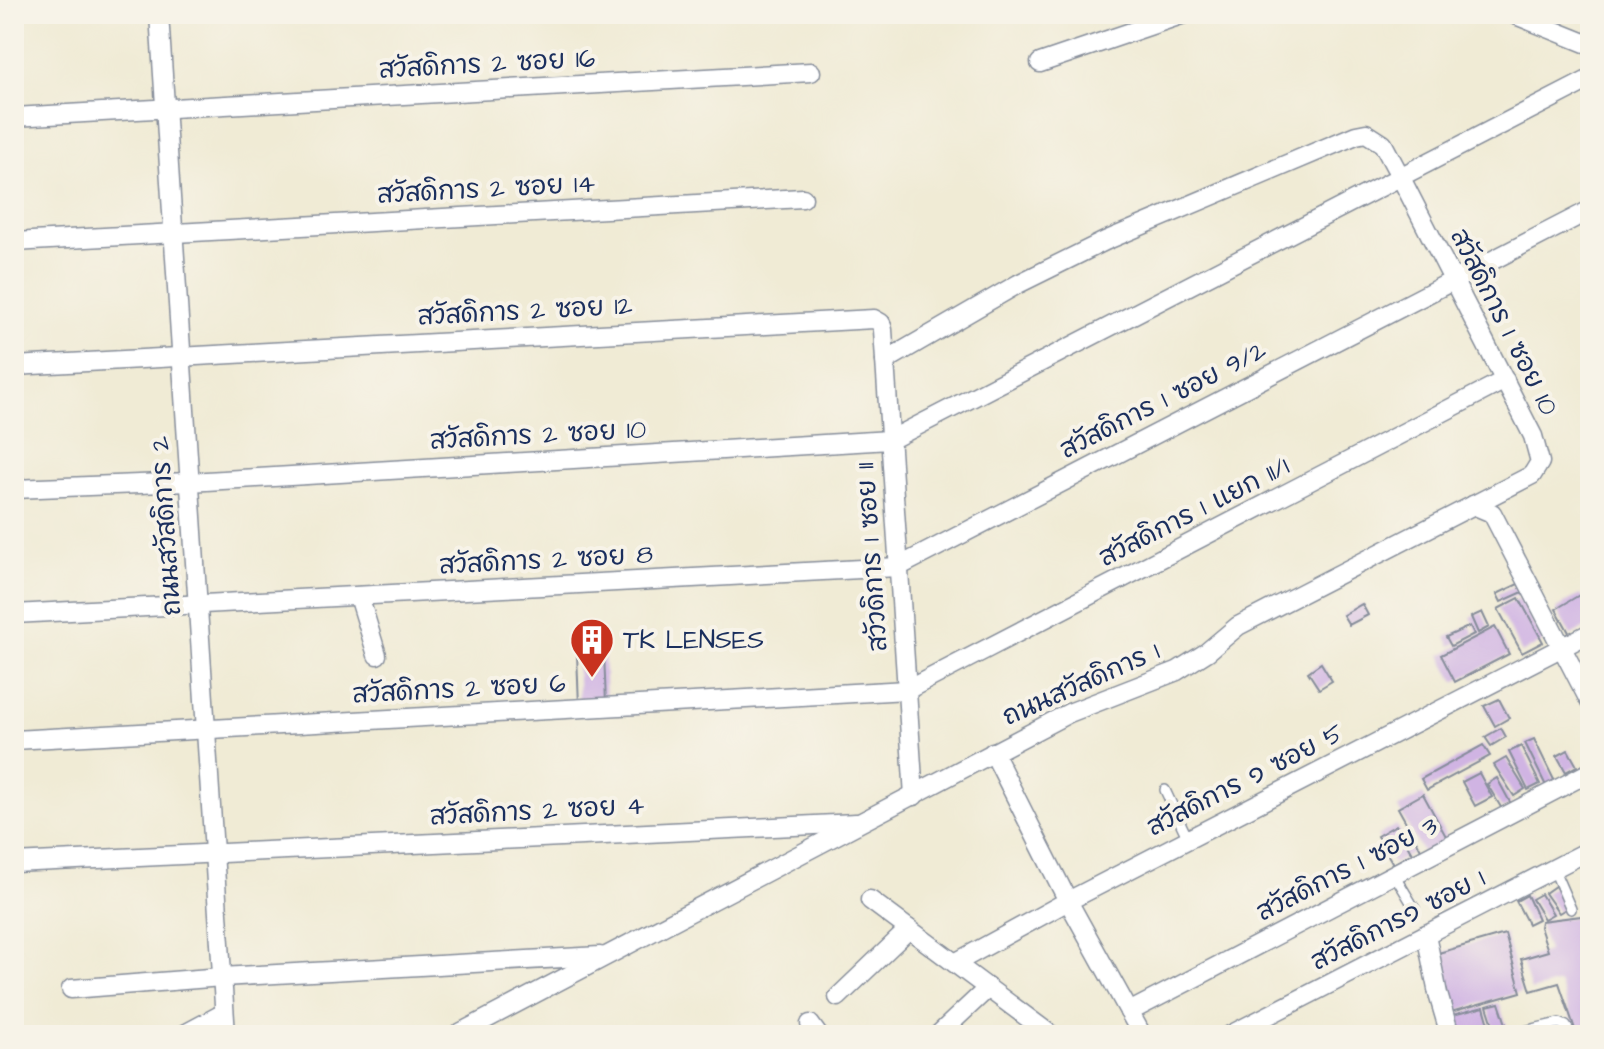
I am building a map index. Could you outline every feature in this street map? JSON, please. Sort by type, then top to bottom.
[{"type":"street","name":"ถนนสวัสดิการ 2","points":[[159,14],[226,1035]]},
{"type":"street","points":[[1040,63],[1184,14]]},
{"type":"street","points":[[1513,14],[1590,45]]},
{"type":"street","name":"สวัสดิการ 2 ซอย 16","points":[[14,117],[811,72]]},
{"type":"street","points":[[890,440],[1590,79]]},
{"type":"street","name":"สวัสดิการ 1 ซอย 10","points":[[885,361],[1018,284],[1105,241],[1366,133],[1383,144],[1533,436],[1540,462],[1532,475],[1473,505]]},
{"type":"street","name":"สวัสดิการ 2 ซอย 14","points":[[14,242],[803,198]]},
{"type":"street","name":"สวัสดิการ 1 ซอย 9/2","points":[[898,567],[1590,210]]},
{"type":"street","name":"สวัวดิการ 1 ซอย 11","points":[[874,319],[881,323],[885,361],[914,796]]},
{"type":"street","name":"สวัสดิการ 2 ซอย 12","points":[[14,366],[874,319]]},
{"type":"street","name":"สวัสดิการ 1 แยก 11/1","points":[[907,690],[1505,380]]},
{"type":"street","name":"สวัสดิการ 2 ซอย 10","points":[[14,489],[189,482],[890,440]]},
{"type":"street","points":[[1473,505],[1492,513],[1590,702]]},
{"type":"street","name":"ถนนสวัสดิการ 1","points":[[456,1035],[478,1030],[605,956],[1069,713],[1177,671],[1207,652],[1238,626],[1278,603],[1473,505]]},
{"type":"street","name":"สวัสดิการ 2 ซอย 8","points":[[14,614],[898,567]]},
{"type":"street","points":[[359,596],[377,655]]},
{"type":"street","name":"สวัสดิการ ๑ ซอย 5","points":[[955,963],[1068,901],[1590,633]]},
{"type":"street","name":"สวัสดิการ 2 ซอย 6","points":[[14,740],[907,690]]},
{"type":"street","points":[[993,752],[1068,901],[1142,1035]]},
{"type":"street","name":"สวัสดิการ 1 ซอย 3","points":[[1129,1012],[1590,772]]},
{"type":"street","name":"สวัสดิการ 2 ซอย 4","points":[[14,863],[862,823]]},
{"type":"street","name":"สวัสดิการ๑ ซอย 1","points":[[1230,1035],[1590,850]]},
{"type":"street","points":[[870,900],[1051,1035]]},
{"type":"street","points":[[838,997],[909,929]]},
{"type":"street","points":[[1426,934],[1450,1035]]},
{"type":"street","points":[[71,989],[222,977],[605,956]]},
{"type":"street","points":[[938,1035],[988,988]]},
{"type":"street","points":[[183,1035],[224,1013]]},
{"type":"lane","points":[[1165,790],[1188,839]]},
{"type":"lane","points":[[1554,870],[1571,909]]},
{"type":"lane","points":[[1394,874],[1415,909]]},
{"type":"lane","points":[[1507,1035],[1559,1023],[1566,1026],[1572,1035]]},
{"type":"building","points":[[1518,584],[1523,592],[1501,602],[1497,594]]},
{"type":"building","points":[[1581,594],[1590,609],[1590,625],[1571,636],[1556,609]]},
{"type":"building","points":[[1519,598],[1543,642],[1522,653],[1498,609]]},
{"type":"building","points":[[1362,604],[1368,615],[1349,625],[1343,615]]},
{"type":"building","points":[[1482,612],[1489,627],[1478,633],[1471,617]]},
{"type":"building","points":[[1470,626],[1474,634],[1451,646],[1446,637]]},
{"type":"building","points":[[1495,627],[1509,654],[1455,682],[1441,655]]},
{"type":"building","name":"TK LENSES","points":[[604,652],[606,704],[579,706],[577,654]]},
{"type":"building","points":[[1321,663],[1332,681],[1319,689],[1308,672]]},
{"type":"building","points":[[1499,699],[1509,718],[1495,726],[1484,706]]},
{"type":"building","points":[[1501,728],[1506,737],[1491,746],[1485,737]]},
{"type":"building","points":[[1534,739],[1556,784],[1547,788],[1525,743]]},
{"type":"building","points":[[1483,745],[1490,756],[1427,790],[1421,779]]},
{"type":"building","points":[[1521,746],[1540,784],[1528,790],[1509,752]]},
{"type":"building","points":[[1568,750],[1577,766],[1566,772],[1557,756]]},
{"type":"building","points":[[1506,758],[1525,789],[1514,796],[1494,765]]},
{"type":"building","points":[[1479,773],[1492,797],[1475,806],[1462,782]]},
{"type":"building","points":[[1497,778],[1511,804],[1502,809],[1487,784]]},
{"type":"building","points":[[1423,794],[1448,840],[1423,853],[1398,808]]},
{"type":"building","points":[[1396,825],[1412,853],[1393,864],[1377,836]]},
{"type":"building","points":[[1555,886],[1569,907],[1559,913],[1545,893]]},
{"type":"building","points":[[1541,894],[1553,914],[1544,919],[1532,899]]},
{"type":"building","points":[[1527,895],[1538,919],[1528,924],[1516,901]]},
{"type":"building","points":[[1590,915],[1590,1035],[1577,1035],[1559,983],[1531,991],[1521,959],[1548,951],[1541,921]]},
{"type":"building","points":[[1505,934],[1521,992],[1451,1012],[1435,954]]},
{"type":"building","points":[[1499,1003],[1508,1030],[1496,1034],[1487,1006]]},
{"type":"building","points":[[1484,1007],[1492,1035],[1455,1035],[1449,1016]]},
{"type":"place","name":"TK LENSES","points":[[592,679]]}]
